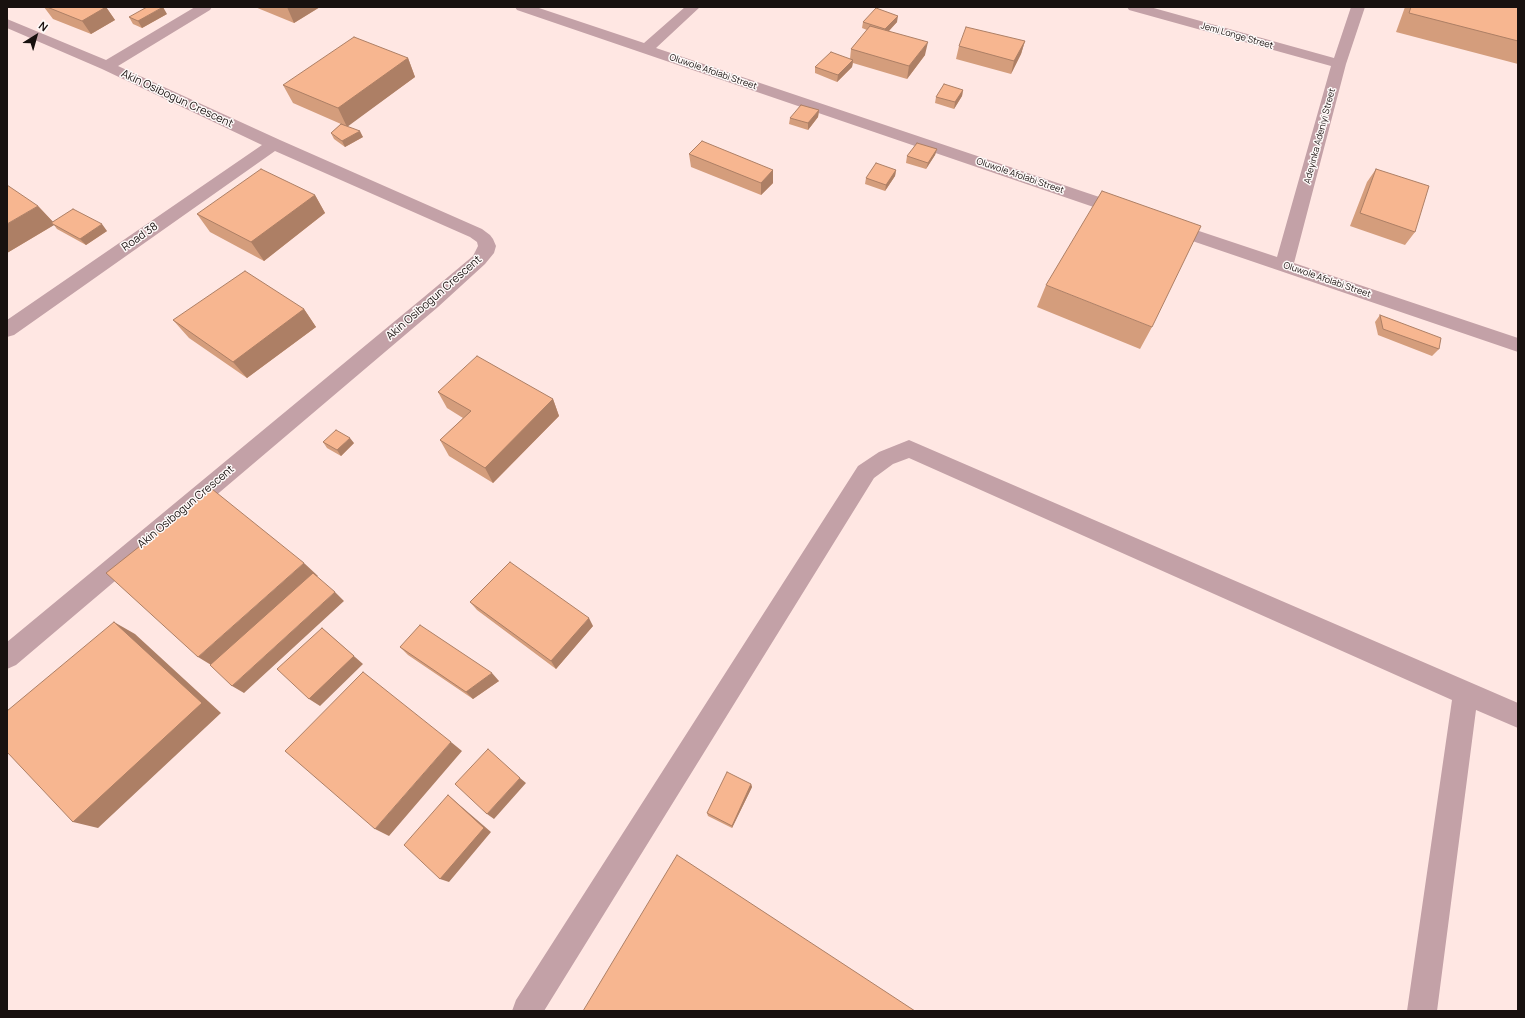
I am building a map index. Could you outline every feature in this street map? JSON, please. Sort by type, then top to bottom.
[{"type":"street","points":[[107,66],[205,7]]},
{"type":"street","name":"Oluwole Afolabi Street","points":[[522,7],[1518,345]]},
{"type":"street","points":[[646,49],[693,7]]},
{"type":"street","name":"Jemi Longe Street","points":[[1134,7],[1339,64]]},
{"type":"street","name":"Adeyinka Adeniyi Street","points":[[1284,266],[1339,64],[1358,7]]},
{"type":"street","name":"Akin Osibogun Crescent","points":[[7,23],[107,66],[274,144],[476,233],[484,239],[487,246],[485,253],[479,260],[431,302],[7,657]]},
{"type":"street","name":"Road 38","points":[[7,330],[274,144]]},
{"type":"street","points":[[526,1011],[866,472],[886,458],[909,449],[1518,716]]},
{"type":"street","points":[[1422,1011],[1466,692]]},
{"type":"building","points":[[47,7],[106,7],[82,21]]},
{"type":"building","points":[[147,7],[163,7],[138,21],[129,17]]},
{"type":"building","points":[[1411,7],[1518,7],[1518,41],[1409,13]]},
{"type":"building","points":[[876,8],[898,16],[885,29],[863,22]]},
{"type":"building","points":[[870,26],[928,42],[909,66],[851,49]]},
{"type":"building","points":[[966,27],[1025,41],[1014,61],[959,46]]},
{"type":"building","points":[[354,37],[408,58],[338,108],[283,85]]},
{"type":"building","points":[[831,52],[853,60],[838,75],[815,67]]},
{"type":"building","points":[[944,84],[963,90],[955,102],[936,97]]},
{"type":"building","points":[[801,105],[819,110],[808,123],[790,118]]},
{"type":"building","points":[[341,124],[360,131],[342,141],[331,133]]},
{"type":"building","points":[[702,141],[773,170],[761,183],[689,154]]},
{"type":"building","points":[[917,143],[937,149],[928,163],[907,156]]},
{"type":"building","points":[[876,163],[896,170],[886,185],[866,178]]},
{"type":"building","points":[[261,169],[315,195],[251,242],[197,214]]},
{"type":"building","points":[[1376,169],[1429,186],[1415,232],[1360,213]]},
{"type":"building","points":[[7,185],[38,206],[7,224]]},
{"type":"building","points":[[1102,191],[1201,226],[1152,327],[1046,285]]},
{"type":"building","points":[[73,209],[102,224],[80,239],[51,223]]},
{"type":"building","points":[[245,271],[304,309],[233,362],[173,320]]},
{"type":"building","points":[[1380,315],[1441,338],[1439,349],[1383,329]]},
{"type":"building","points":[[477,356],[553,399],[485,468],[440,440],[471,411],[438,392]]},
{"type":"building","points":[[336,430],[350,438],[337,450],[323,442]]},
{"type":"building","points":[[212,489],[304,563],[198,657],[106,573]]},
{"type":"building","points":[[510,562],[589,618],[551,661],[470,602]]},
{"type":"building","points":[[313,573],[335,592],[232,686],[210,665]]},
{"type":"building","points":[[114,622],[202,703],[73,822],[7,752],[7,711]]},
{"type":"building","points":[[420,625],[492,673],[466,692],[400,647]]},
{"type":"building","points":[[322,628],[354,656],[309,699],[277,669]]},
{"type":"building","points":[[363,672],[451,742],[375,829],[285,751]]},
{"type":"building","points":[[488,749],[520,778],[487,814],[455,784]]},
{"type":"building","points":[[727,772],[751,784],[732,826],[707,813]]},
{"type":"building","points":[[448,795],[484,828],[440,879],[404,845]]},
{"type":"building","points":[[677,855],[915,1011],[583,1011]]}]
